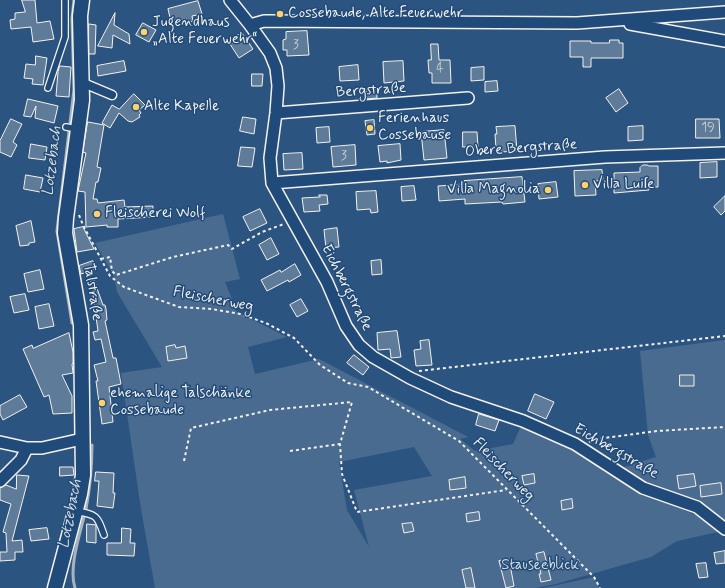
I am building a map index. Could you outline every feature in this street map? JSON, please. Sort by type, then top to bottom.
[{"type":"street","name":"Talstraße","points":[[55,588],[81,512],[83,475],[81,325],[65,233],[72,128],[82,100],[81,82],[72,36],[82,0]]},
{"type":"street","name":"Eichbergstraße","points":[[230,0],[270,53],[276,68],[278,86],[270,158],[272,183],[327,282],[346,326],[359,345],[373,357],[405,376],[452,397],[523,421],[579,447],[643,488],[697,507],[725,529]]},
{"type":"street","points":[[250,25],[264,21],[577,24],[725,12]]},
{"type":"street","points":[[614,21],[725,40]]},
{"type":"street","points":[[81,82],[112,95]]},
{"type":"street","name":"Bergstraße","points":[[276,113],[468,98]]},
{"type":"street","name":"Obere Bergstraße","points":[[272,183],[605,157],[724,155]]},
{"type":"street","points":[[0,442],[27,448],[42,448],[82,440]]},
{"type":"street","points":[[0,481],[21,460],[27,448]]},
{"type":"lane","name":"Talstraße","points":[[48,88],[72,36],[65,0]]},
{"type":"lane","points":[[81,512],[95,516],[99,521],[104,535]]},
{"type":"path","name":"Fleischerweg","points":[[77,210],[83,225],[110,276],[124,287],[179,307],[212,309],[240,314],[266,323],[294,338],[320,365],[348,382],[368,387],[459,441],[594,577],[600,588]]},
{"type":"path","points":[[101,259],[110,257],[112,271],[116,276],[173,257],[228,245],[232,248],[262,232],[293,220]]},
{"type":"path","points":[[405,376],[413,371],[725,336]]},
{"type":"path","points":[[184,461],[191,428],[270,410],[352,402],[340,444],[342,474],[357,512],[507,490]]},
{"type":"path","points":[[579,447],[597,439],[657,431],[725,427]]},
{"type":"path","points":[[290,451],[340,444]]},
{"type":"green space","name":"Stauseeblick","points":[[223,214],[240,279],[225,282],[237,312],[287,337],[248,347],[255,374],[319,359],[468,437],[460,439],[475,451],[513,444],[521,426],[570,446],[636,490],[703,518],[718,532],[677,541],[651,557],[556,584],[536,588],[155,588],[141,509],[121,373],[162,367],[117,292],[114,276],[95,243]],"holes":[[[414,447],[432,476],[354,490],[369,547],[347,510],[339,462]]]},
{"type":"green space","points":[[725,340],[725,524],[716,515],[698,503],[647,484],[621,468],[656,457],[648,435],[640,351]]},
{"type":"green space","points":[[594,577],[599,588],[543,588]]},
{"type":"building","points":[[22,0],[35,0],[37,23],[50,21],[54,39],[33,42],[31,27],[11,29],[10,20],[15,19],[15,13],[25,12]]},
{"type":"building","points":[[198,1],[202,14],[192,16],[193,21],[186,23],[185,19],[171,22],[168,9]]},
{"type":"building","points":[[115,13],[114,25],[129,34],[130,44],[113,35],[112,48],[98,46]]},
{"type":"building","points":[[143,23],[156,30],[149,42],[136,35]]},
{"type":"building","points":[[89,24],[96,25],[95,54],[89,54]]},
{"type":"building","points":[[307,31],[309,55],[287,56],[287,50],[283,50],[283,40],[286,39],[286,32]]},
{"type":"building","points":[[242,33],[253,49],[239,58],[228,41]]},
{"type":"building","points":[[610,40],[619,40],[619,43],[623,43],[623,58],[591,58],[591,67],[583,67],[583,57],[570,57],[570,41],[609,43]]},
{"type":"building","points":[[431,44],[438,44],[439,60],[450,60],[451,83],[432,83],[432,73],[429,73],[428,60],[431,60]]},
{"type":"building","points":[[36,56],[47,58],[43,85],[32,84],[33,79],[24,78],[26,64],[35,65]]},
{"type":"building","points":[[124,61],[126,71],[98,76],[97,66]]},
{"type":"building","points":[[403,61],[404,81],[384,83],[383,62]]},
{"type":"building","points":[[358,65],[359,80],[340,81],[339,67]]},
{"type":"building","points":[[60,66],[71,67],[69,97],[56,96]]},
{"type":"building","points":[[484,67],[484,80],[471,81],[471,68]]},
{"type":"building","points":[[252,74],[263,74],[262,86],[252,86]]},
{"type":"building","points":[[497,81],[498,91],[485,92],[485,82]]},
{"type":"building","points":[[377,89],[377,98],[367,99],[366,90]]},
{"type":"building","points":[[619,89],[628,103],[616,112],[606,98]]},
{"type":"building","points":[[134,94],[145,105],[139,110],[141,113],[139,115],[140,117],[132,122],[128,121],[119,113],[110,128],[102,123],[112,105],[119,109]]},
{"type":"building","points":[[28,99],[58,106],[54,123],[35,118],[36,106],[31,117],[24,116]]},
{"type":"building","points":[[243,117],[256,119],[254,134],[240,131]]},
{"type":"building","points":[[11,119],[22,124],[13,142],[17,145],[11,157],[0,152],[0,141]]},
{"type":"building","points":[[696,119],[719,119],[720,138],[696,138]]},
{"type":"building","name":"Ferienhaus Cossebause","points":[[374,120],[375,134],[367,135],[365,121]]},
{"type":"building","points":[[88,122],[104,125],[97,167],[101,168],[98,182],[96,182],[93,199],[97,199],[98,203],[124,200],[125,207],[153,206],[153,217],[118,219],[118,227],[107,227],[107,225],[86,227],[85,192],[78,191],[86,153],[83,152]]},
{"type":"building","points":[[515,126],[517,151],[501,152],[501,149],[496,149],[496,127]]},
{"type":"building","points":[[643,126],[643,140],[628,141],[628,127]]},
{"type":"building","points":[[329,127],[330,142],[317,143],[316,128]]},
{"type":"building","points":[[444,130],[447,158],[424,160],[421,132]]},
{"type":"building","points":[[463,132],[477,132],[478,147],[463,147]]},
{"type":"building","points":[[31,144],[47,147],[45,160],[29,158]]},
{"type":"building","points":[[400,144],[401,160],[387,163],[387,161],[380,162],[378,146]]},
{"type":"building","points":[[355,145],[356,165],[333,167],[331,147]]},
{"type":"building","points":[[241,147],[255,148],[252,167],[238,166]]},
{"type":"building","points":[[302,153],[303,169],[284,170],[283,154]]},
{"type":"building","points":[[717,162],[717,177],[700,178],[700,163]]},
{"type":"building","points":[[643,165],[658,166],[658,187],[649,187],[649,190],[614,193],[614,173],[640,172],[640,168]]},
{"type":"building","name":"Villa Luiſe","points":[[602,170],[603,180],[595,181],[596,195],[575,196],[574,171]]},
{"type":"building","points":[[26,175],[43,178],[40,192],[24,189]]},
{"type":"building","points":[[522,177],[525,202],[503,204],[502,202],[465,204],[465,199],[439,201],[438,186],[464,184],[464,181]]},
{"type":"building","name":"Villa Magnolia","points":[[556,182],[558,197],[539,199],[538,184]]},
{"type":"building","points":[[414,186],[416,200],[402,201],[401,187]]},
{"type":"building","points":[[376,191],[378,212],[371,213],[370,209],[357,210],[356,192]]},
{"type":"building","points":[[319,195],[327,195],[328,204],[319,205],[320,211],[304,212],[302,198],[320,197]]},
{"type":"building","points":[[725,196],[725,211],[721,215],[714,207]]},
{"type":"building","points":[[260,209],[267,223],[250,231],[243,217]]},
{"type":"building","points":[[31,221],[35,242],[29,243],[29,245],[20,246],[16,226]]},
{"type":"building","points":[[83,227],[94,249],[77,252],[74,229]]},
{"type":"building","points":[[337,228],[339,247],[326,248],[324,230]]},
{"type":"building","points":[[271,238],[279,254],[267,260],[259,245]]},
{"type":"building","points":[[381,260],[382,274],[372,275],[371,261]]},
{"type":"building","points":[[93,261],[96,269],[81,274],[79,266]]},
{"type":"building","points":[[295,264],[301,275],[289,282],[288,280],[267,291],[261,280],[280,270],[281,272]]},
{"type":"building","points":[[40,270],[44,289],[28,292],[24,274]]},
{"type":"building","points":[[94,280],[103,305],[105,305],[107,320],[105,321],[113,358],[116,358],[121,384],[109,387],[113,422],[102,424],[96,381],[98,381],[94,365],[106,362],[101,339],[95,340],[93,332],[98,331],[91,281]]},
{"type":"building","points":[[25,294],[29,310],[14,313],[10,297]]},
{"type":"building","points":[[301,299],[308,311],[297,317],[290,305]]},
{"type":"building","points":[[49,304],[54,326],[39,329],[35,307]]},
{"type":"building","points":[[397,331],[401,357],[391,358],[390,349],[378,350],[377,333]]},
{"type":"building","points":[[69,333],[73,352],[73,373],[62,375],[72,396],[72,413],[53,414],[49,395],[44,397],[23,349],[32,345],[33,348]]},
{"type":"building","points":[[429,340],[432,365],[416,366],[414,350],[421,349],[420,341]]},
{"type":"building","points":[[175,345],[176,348],[185,346],[187,358],[168,361],[166,347]]},
{"type":"building","points":[[354,355],[369,367],[363,375],[347,363]]},
{"type":"building","points":[[680,375],[694,375],[694,386],[680,386]]},
{"type":"building","points":[[535,394],[554,402],[546,419],[528,411]]},
{"type":"building","points":[[20,395],[27,407],[3,420],[0,414],[0,406]]},
{"type":"building","points":[[479,414],[499,420],[495,431],[476,425]]},
{"type":"building","points":[[60,467],[73,467],[74,475],[60,476]]},
{"type":"building","points":[[96,472],[114,473],[113,493],[115,493],[113,508],[97,506],[99,481],[95,481]]},
{"type":"building","points":[[534,474],[535,483],[524,485],[522,476]]},
{"type":"building","points":[[694,474],[696,486],[679,489],[677,476]]},
{"type":"building","points":[[17,475],[29,476],[12,541],[22,540],[23,552],[15,552],[15,560],[0,561],[0,552],[7,552],[6,533],[3,532],[11,504],[0,500],[0,488],[6,485],[16,489]]},
{"type":"building","points":[[465,477],[466,488],[450,490],[449,480]]},
{"type":"building","points":[[721,483],[722,494],[701,497],[700,486]]},
{"type":"building","points":[[572,499],[573,508],[562,510],[561,501]]},
{"type":"building","points":[[479,512],[480,520],[467,522],[466,514]]},
{"type":"building","points":[[412,523],[414,531],[404,533],[402,524]]},
{"type":"building","points":[[87,524],[96,525],[96,543],[87,542]]},
{"type":"building","points":[[47,528],[49,539],[31,541],[29,530]]},
{"type":"building","points":[[122,528],[131,529],[130,543],[135,543],[134,556],[107,555],[107,543],[121,543]]},
{"type":"building","points":[[725,551],[725,563],[716,564],[714,553]]},
{"type":"building","points":[[544,552],[551,580],[541,582],[539,574],[541,574],[536,554]]},
{"type":"building","points":[[509,559],[514,586],[506,588],[499,561]]},
{"type":"building","points":[[706,563],[708,577],[699,578],[696,564]]},
{"type":"building","points":[[471,568],[475,588],[466,588],[462,570]]},
{"type":"waterway","name":"Lotzebach","points":[[72,323],[57,231],[74,90],[72,19],[74,0]]},
{"type":"waterway","name":"Lotzebach","points":[[75,588],[73,579],[74,560],[90,485],[92,445]]},
{"type":"place","name":"Cossebaude, Alte Feuerwehr","points":[[280,14]]},
{"type":"place","name":"Jugendhaus „Alte Feuerwehr“","points":[[144,32]]},
{"type":"place","name":"Alte Kapelle","points":[[136,107]]},
{"type":"place","name":"Ferienhaus Cossebause","points":[[370,128]]},
{"type":"place","name":"Villa Luiſe","points":[[585,185]]},
{"type":"place","name":"Villa Magnolia","points":[[548,190]]},
{"type":"place","name":"Fleischerei Wolf","points":[[97,214]]},
{"type":"place","name":"ehemalige Talschänke Cossebaude","points":[[102,403]]}]
